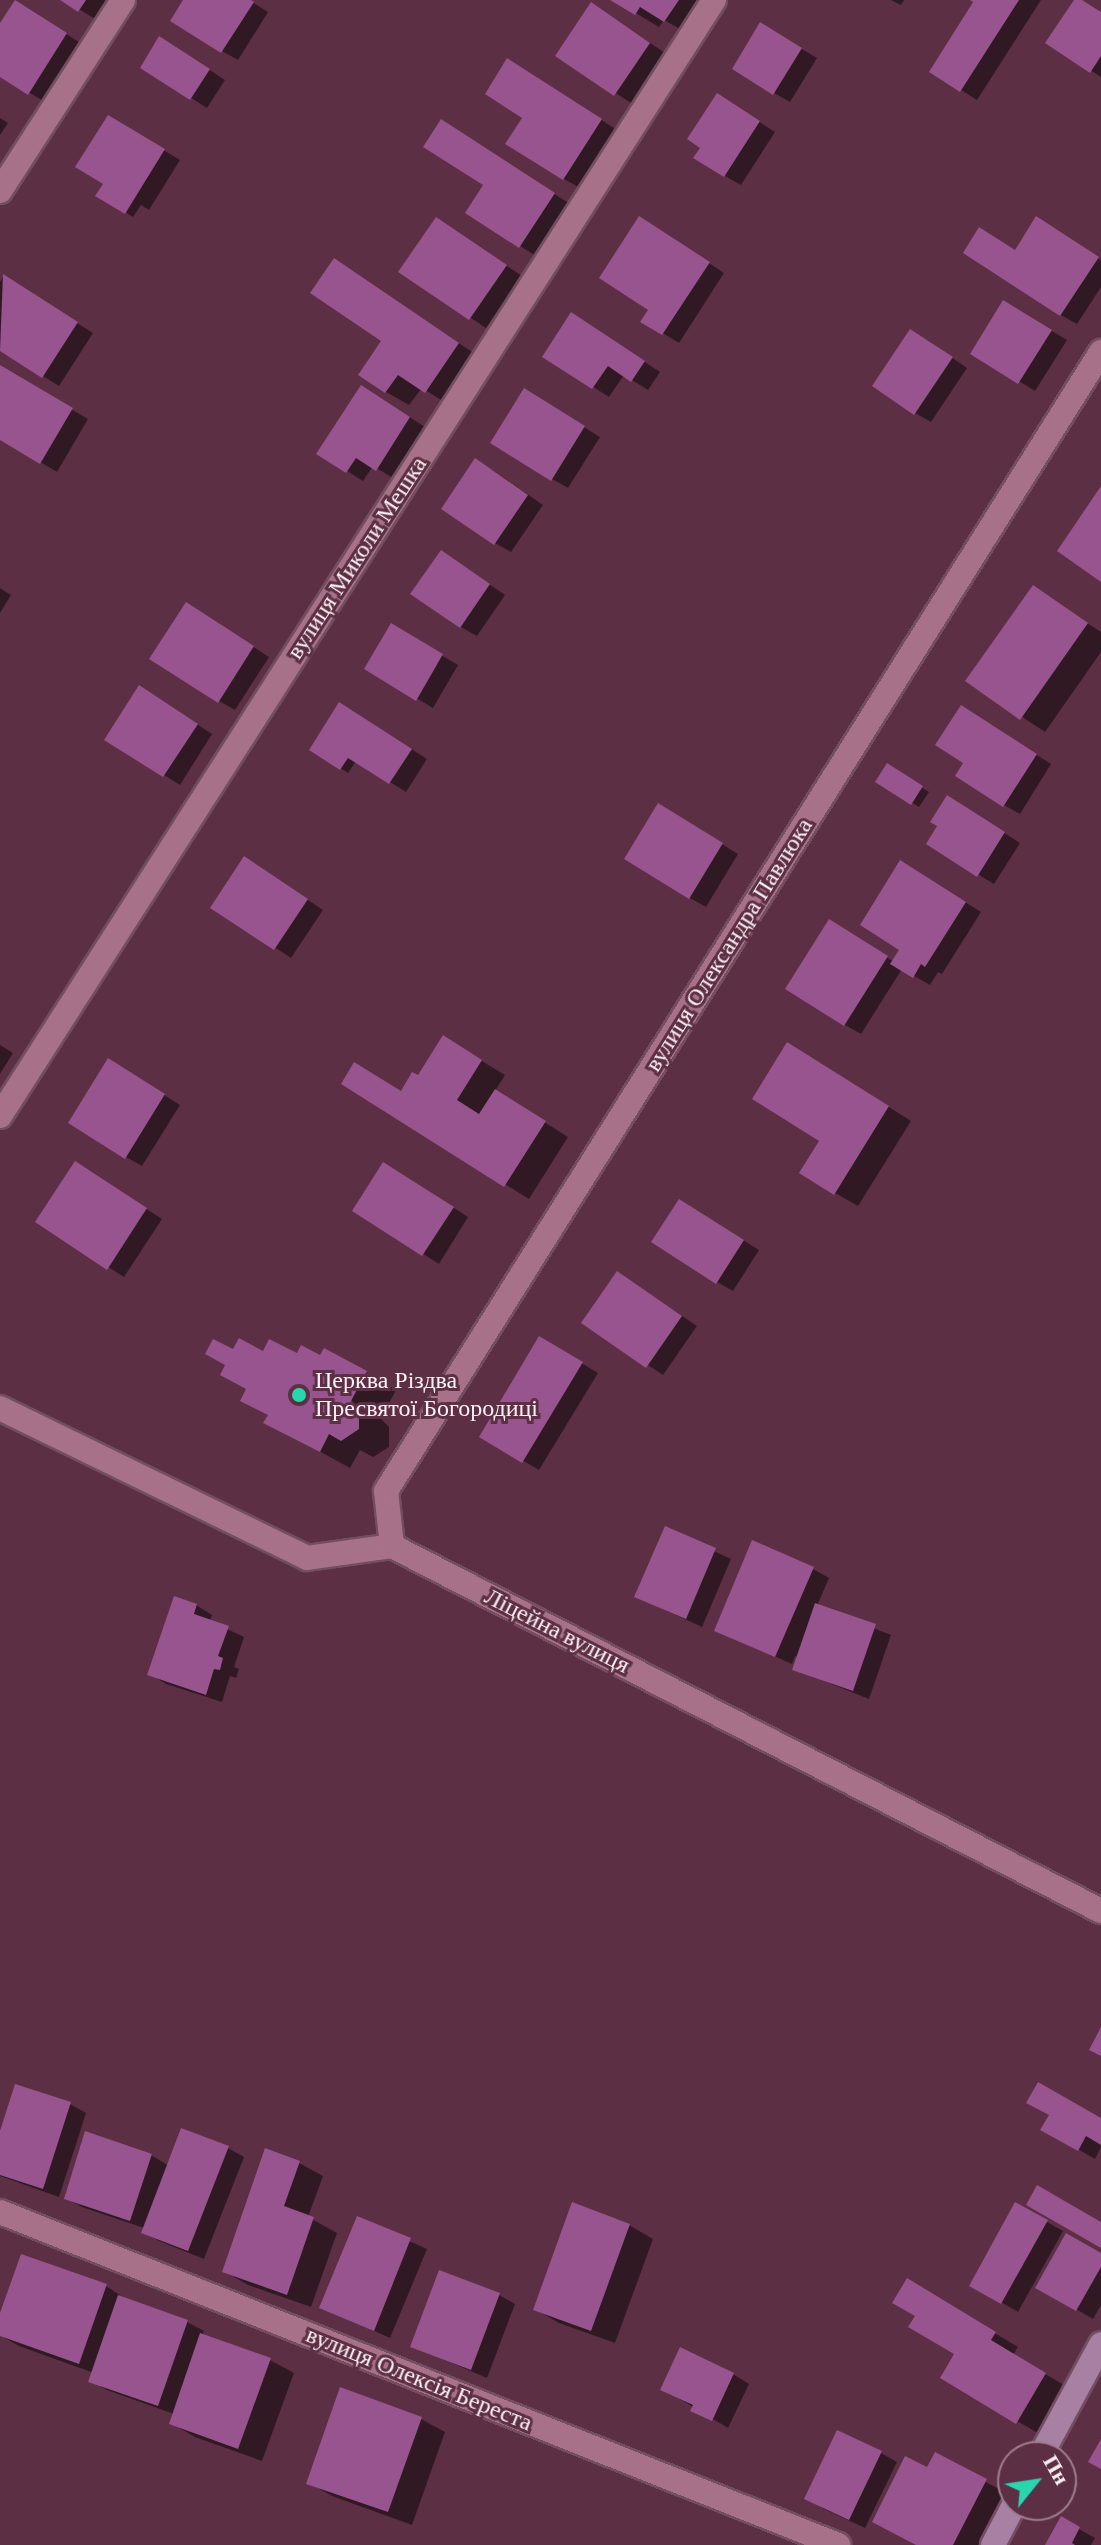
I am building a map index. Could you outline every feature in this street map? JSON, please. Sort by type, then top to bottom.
[{"type":"street","points":[[0,191],[123,0]]},
{"type":"street","name":"вулиця Миколи Мешка","points":[[0,1116],[714,0]]},
{"type":"street","name":"вулиця Олександра Павлюка","points":[[392,1546],[386,1491],[1101,352]]},
{"type":"street","points":[[0,1408],[307,1558],[392,1546]]},
{"type":"street","name":"Ліцейна вулиця","points":[[392,1546],[1101,1911]]},
{"type":"street","name":"вулиця Олексія Береста","points":[[0,2212],[838,2545]]},
{"type":"street","points":[[1049,2441],[1101,2344]]},
{"type":"street","points":[[993,2545],[1006,2521]]},
{"type":"building","points":[[15,0],[67,33],[28,95],[0,77],[0,23]]},
{"type":"building","points":[[60,0],[86,0],[78,12]]},
{"type":"building","points":[[183,0],[254,2],[221,53],[170,21]]},
{"type":"building","points":[[610,0],[679,0],[664,22],[640,7],[635,15]]},
{"type":"building","points":[[970,0],[1019,0],[960,92],[929,72],[973,2]]},
{"type":"building","points":[[1074,0],[1082,0],[1101,12],[1101,56],[1090,73],[1045,43]]},
{"type":"building","points":[[591,2],[650,43],[614,96],[555,56]]},
{"type":"building","points":[[760,22],[802,48],[773,95],[732,69]]},
{"type":"building","points":[[159,36],[210,69],[190,100],[140,68]]},
{"type":"building","points":[[507,58],[602,119],[563,180],[505,144],[522,118],[485,94]]},
{"type":"building","points":[[717,93],[760,121],[724,177],[693,158],[700,148],[687,139]]},
{"type":"building","points":[[108,115],[165,149],[125,214],[95,196],[103,184],[75,167]]},
{"type":"building","points":[[441,119],[555,193],[519,248],[465,213],[483,185],[423,147]]},
{"type":"building","points":[[639,216],[710,262],[662,335],[640,322],[648,310],[599,278]]},
{"type":"building","points":[[1036,216],[1099,257],[1060,316],[963,253],[979,227],[1015,250]]},
{"type":"building","points":[[436,217],[507,265],[469,320],[398,272]]},
{"type":"building","points":[[334,258],[459,343],[425,393],[398,375],[385,393],[358,375],[381,341],[310,293]]},
{"type":"building","points":[[3,274],[78,322],[42,378],[0,351]]},
{"type":"building","points":[[1003,300],[1052,330],[1018,384],[970,354]]},
{"type":"building","points":[[571,312],[645,361],[631,382],[608,366],[592,389],[542,357]]},
{"type":"building","points":[[910,329],[953,357],[914,415],[872,386]]},
{"type":"building","points":[[0,365],[73,408],[40,464],[0,440]]},
{"type":"building","points":[[361,385],[410,417],[376,471],[356,458],[346,473],[316,454]]},
{"type":"building","points":[[524,388],[585,426],[551,481],[490,443]]},
{"type":"building","points":[[475,458],[528,495],[494,545],[441,509]]},
{"type":"building","points":[[1101,486],[1101,582],[1057,551]]},
{"type":"building","points":[[441,550],[490,584],[460,628],[410,594]]},
{"type":"building","points":[[1033,585],[1088,623],[1020,720],[965,681]]},
{"type":"building","points":[[186,602],[254,646],[218,703],[149,659]]},
{"type":"building","points":[[391,623],[443,654],[416,701],[364,669]]},
{"type":"building","points":[[139,685],[198,724],[163,777],[104,740]]},
{"type":"building","points":[[339,702],[412,749],[389,784],[348,758],[340,770],[309,750]]},
{"type":"building","points":[[961,705],[1037,754],[1003,807],[955,776],[963,763],[935,745]]},
{"type":"building","points":[[887,763],[923,786],[911,805],[875,782]]},
{"type":"building","points":[[947,795],[1005,832],[977,877],[926,844],[937,826],[930,822]]},
{"type":"building","points":[[658,803],[723,843],[689,899],[624,859]]},
{"type":"building","points":[[244,856],[308,899],[274,950],[210,908]]},
{"type":"building","points":[[900,860],[966,902],[925,967],[921,964],[913,978],[890,964],[899,950],[860,925]]},
{"type":"building","points":[[829,919],[888,956],[844,1026],[785,989]]},
{"type":"building","points":[[443,1035],[482,1060],[457,1100],[479,1114],[495,1089],[546,1121],[504,1187],[341,1084],[354,1062],[401,1091],[412,1072],[418,1075]]},
{"type":"building","points":[[787,1042],[889,1106],[834,1195],[799,1173],[819,1141],[752,1099]]},
{"type":"building","points":[[108,1058],[165,1094],[125,1159],[68,1123]]},
{"type":"building","points":[[75,1161],[147,1208],[107,1270],[35,1222]]},
{"type":"building","points":[[383,1162],[454,1207],[422,1256],[352,1211]]},
{"type":"building","points":[[679,1199],[744,1240],[716,1284],[651,1242]]},
{"type":"building","points":[[617,1271],[682,1316],[646,1368],[581,1323]]},
{"type":"building","points":[[539,1336],[583,1362],[522,1463],[479,1437]]},
{"type":"building","name":"Церква Різдва Пресвятої Богородиці","points":[[239,1338],[263,1351],[269,1339],[297,1353],[301,1345],[320,1355],[324,1348],[367,1371],[351,1401],[359,1408],[359,1429],[341,1441],[329,1434],[320,1452],[263,1423],[268,1415],[240,1401],[246,1389],[220,1375],[225,1365],[205,1354],[213,1339],[233,1349]]},
{"type":"building","points":[[665,1526],[716,1548],[686,1619],[634,1597]]},
{"type":"building","points":[[752,1540],[814,1567],[775,1657],[714,1631]]},
{"type":"building","points":[[174,1596],[197,1604],[194,1614],[229,1626],[218,1656],[223,1658],[220,1670],[214,1669],[206,1695],[147,1675]]},
{"type":"building","points":[[815,1603],[876,1624],[853,1691],[792,1670]]},
{"type":"building","points":[[1101,2027],[1101,2056],[1089,2050]]},
{"type":"building","points":[[1038,2082],[1101,2118],[1101,2145],[1086,2136],[1078,2151],[1040,2130],[1049,2115],[1026,2103]]},
{"type":"building","points":[[15,2084],[71,2102],[43,2189],[0,2175],[0,2131]]},
{"type":"building","points":[[181,2128],[229,2146],[188,2251],[141,2233]]},
{"type":"building","points":[[85,2131],[152,2154],[130,2221],[64,2199]]},
{"type":"building","points":[[265,2148],[300,2161],[284,2206],[314,2217],[287,2295],[222,2272]]},
{"type":"building","points":[[1037,2185],[1101,2222],[1101,2248],[1026,2205]]},
{"type":"building","points":[[572,2202],[630,2224],[591,2331],[533,2310]]},
{"type":"building","points":[[1015,2202],[1048,2220],[1001,2304],[969,2286]]},
{"type":"building","points":[[357,2216],[411,2238],[374,2331],[319,2308]]},
{"type":"building","points":[[1066,2233],[1101,2253],[1101,2267],[1076,2311],[1035,2288]]},
{"type":"building","points":[[21,2254],[107,2284],[79,2364],[0,2336],[0,2313]]},
{"type":"building","points":[[439,2270],[500,2293],[471,2370],[410,2347]]},
{"type":"building","points":[[907,2278],[996,2332],[991,2340],[1046,2373],[1016,2424],[940,2378],[954,2354],[908,2327],[915,2316],[892,2303]]},
{"type":"building","points":[[118,2295],[188,2320],[158,2406],[88,2382]]},
{"type":"building","points":[[200,2333],[271,2358],[238,2449],[169,2424]]},
{"type":"building","points":[[680,2347],[734,2373],[712,2421],[690,2411],[693,2405],[660,2390]]},
{"type":"building","points":[[340,2387],[422,2417],[388,2512],[306,2484]]},
{"type":"building","points":[[837,2430],[882,2451],[849,2520],[804,2499]]},
{"type":"building","points":[[1101,2439],[1101,2469],[1088,2462]]},
{"type":"building","points":[[935,2452],[987,2479],[953,2545],[916,2545],[872,2522],[905,2456],[927,2467]]},
{"type":"building","points":[[1058,2521],[1070,2521],[1080,2527],[1072,2543],[1075,2545],[1045,2545]]},
{"type":"place","name":"Церква Різдва Пресвятої Богородиці","points":[[299,1395]]}]
